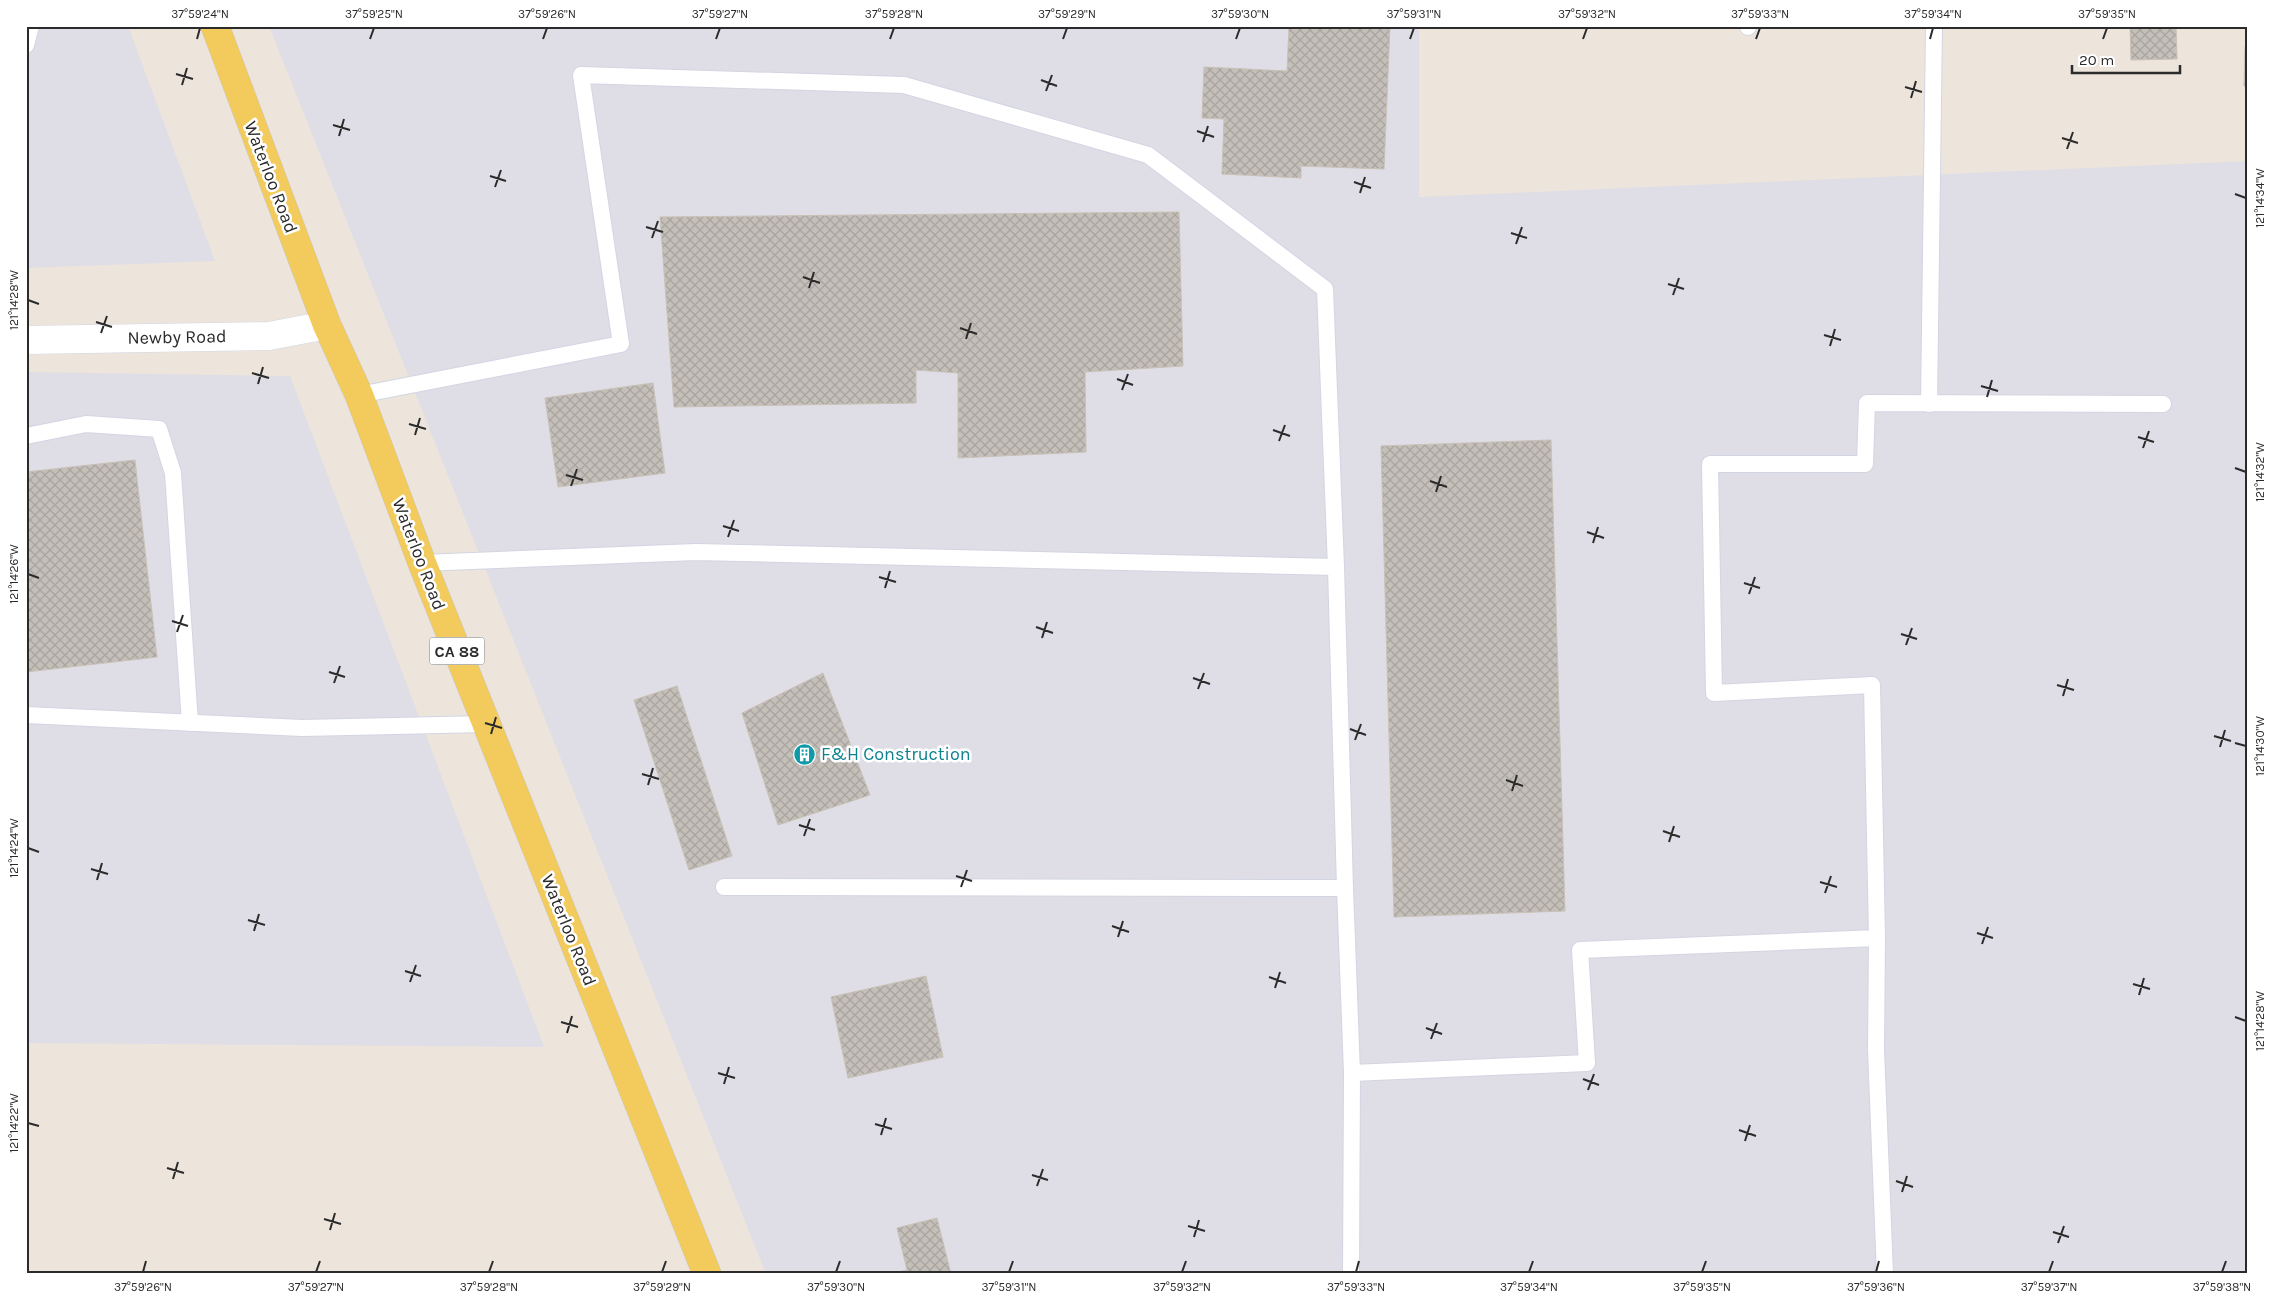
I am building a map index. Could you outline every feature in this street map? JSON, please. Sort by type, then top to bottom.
[{"type":"main road","name":"Waterloo Road","points":[[215,26],[327,325],[358,396],[422,563],[707,1274]]},
{"type":"street","name":"Newby Road","points":[[26,340],[269,336],[327,325]]},
{"type":"lane","points":[[26,45],[31,26]]},
{"type":"lane","points":[[1929,404],[1934,26]]},
{"type":"lane","points":[[358,396],[621,344],[581,75],[904,85],[1148,155],[1325,289],[1336,567],[1344,888],[1352,1073],[1351,1274]]},
{"type":"lane","points":[[1884,1274],[1876,1050],[1877,938],[1872,685],[1714,693],[1710,464],[1865,464],[1867,403],[2163,404]]},
{"type":"lane","points":[[26,436],[86,424],[159,429],[173,473],[190,722]]},
{"type":"lane","points":[[422,563],[696,552],[1336,567]]},
{"type":"lane","points":[[26,715],[302,728],[486,724]]},
{"type":"lane","points":[[724,887],[1344,888]]},
{"type":"lane","points":[[1352,1073],[1587,1063],[1580,950],[1877,938]]},
{"type":"shaded area","points":[[26,26],[128,26],[215,261],[26,268]]},
{"type":"shaded area","points":[[269,26],[1419,26],[1419,197],[2248,161],[2248,1274],[766,1274]]},
{"type":"shaded area","points":[[26,372],[290,376],[544,1047],[26,1043]]},
{"type":"building","points":[[1289,26],[1390,26],[1384,169],[1301,166],[1301,178],[1222,174],[1224,119],[1202,118],[1204,67],[1287,71]]},
{"type":"building","points":[[2130,26],[2176,26],[2177,59],[2131,60]]},
{"type":"building","points":[[2245,47],[2248,47],[2248,86],[2244,86]]},
{"type":"building","points":[[1179,212],[1183,366],[1085,372],[1086,452],[958,458],[958,373],[916,370],[916,403],[674,407],[660,217]]},
{"type":"building","points":[[653,383],[665,473],[558,487],[545,398]]},
{"type":"building","points":[[1551,440],[1565,911],[1394,917],[1381,446]]},
{"type":"building","points":[[135,460],[157,657],[26,672],[26,472]]},
{"type":"building","name":"F&H Construction","points":[[823,673],[870,795],[778,825],[742,713]]},
{"type":"building","points":[[677,686],[732,856],[689,870],[634,700]]},
{"type":"building","points":[[926,976],[943,1057],[848,1078],[831,997]]},
{"type":"building","points":[[937,1218],[951,1274],[891,1274],[907,1270],[897,1228]]},
{"type":"place","name":"F&H Construction","points":[[805,754]]}]
